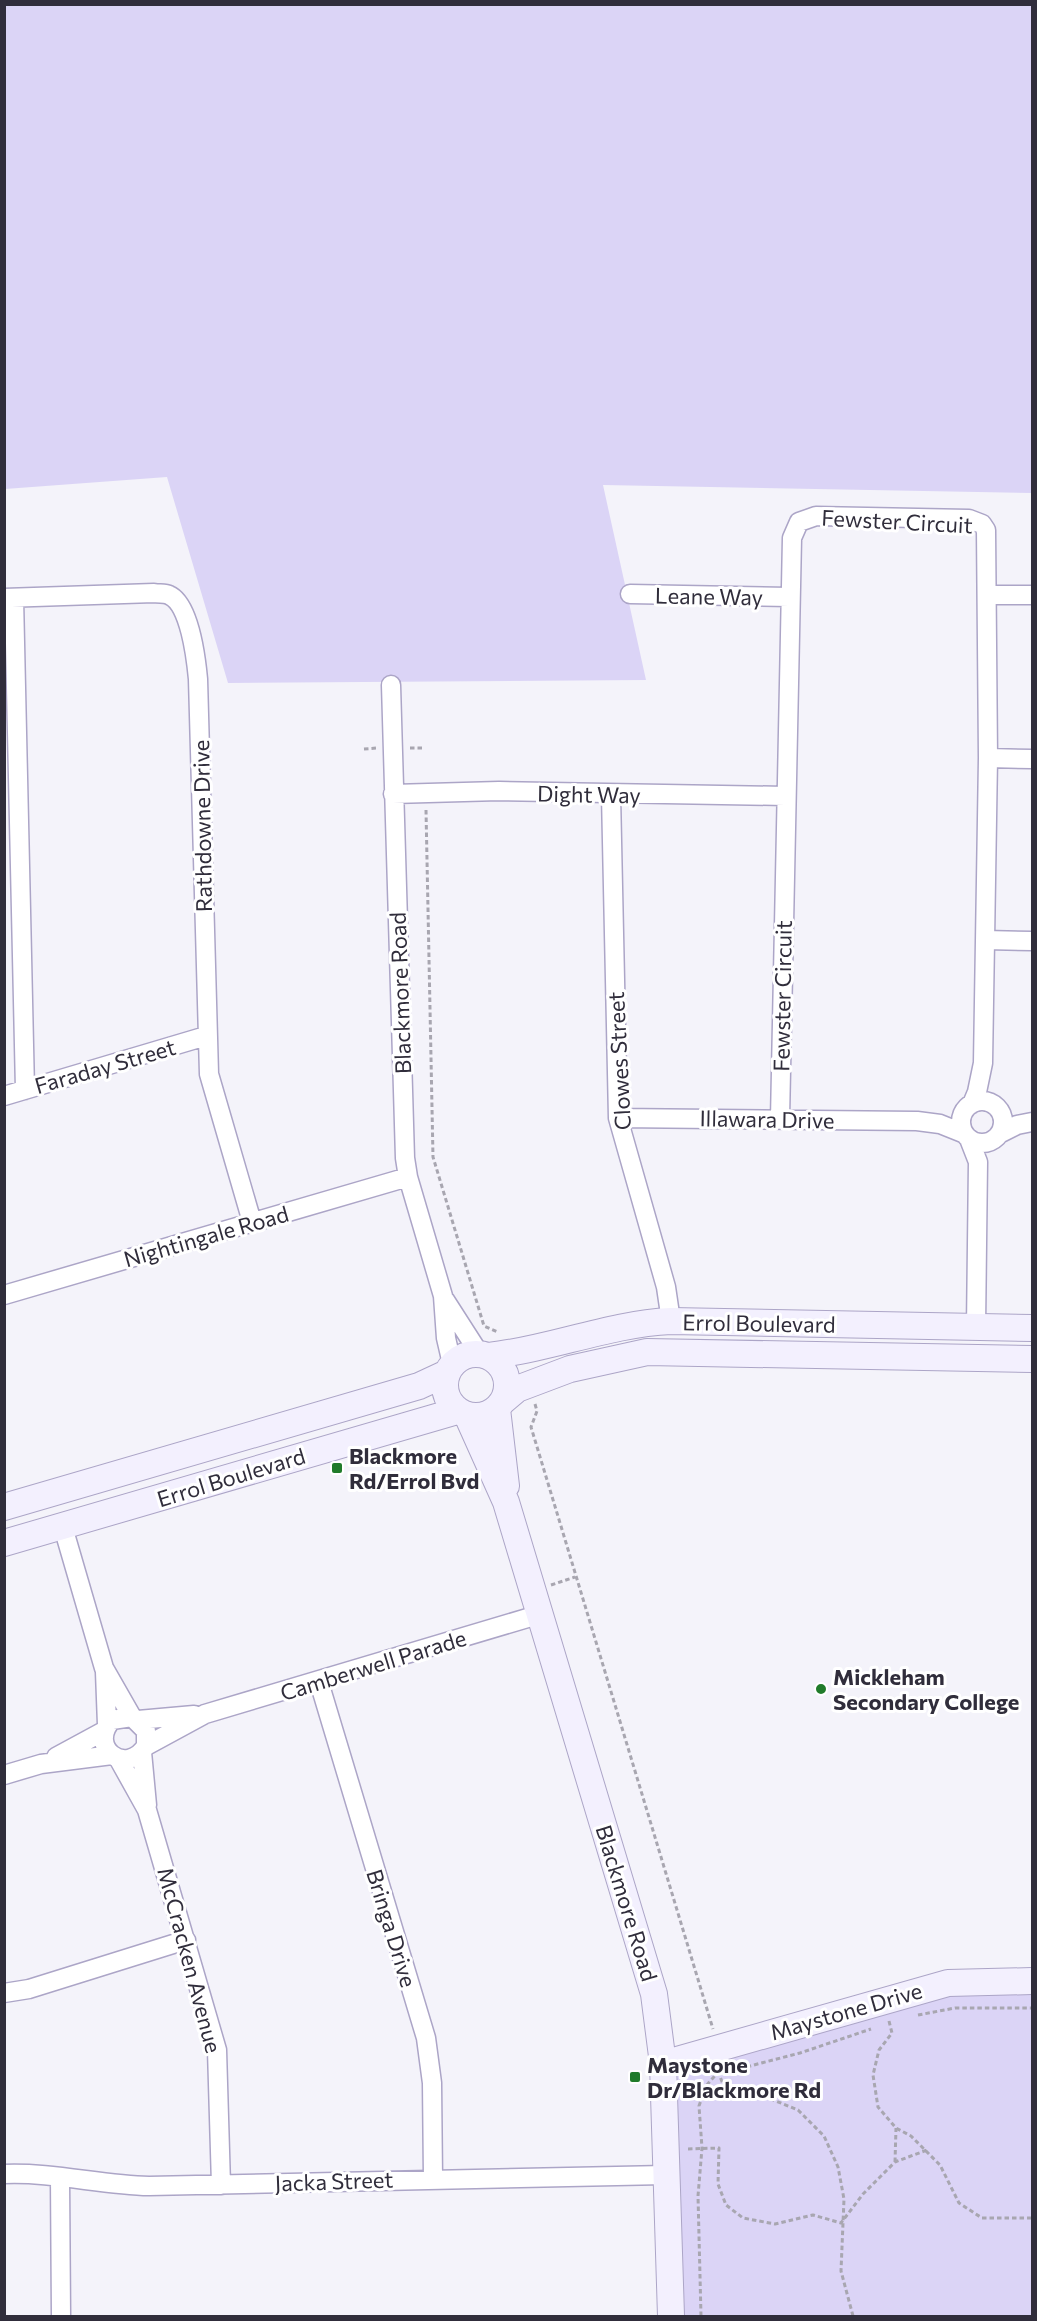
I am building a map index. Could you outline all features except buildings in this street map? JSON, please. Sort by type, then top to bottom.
[{"type":"street","name":"Fewster Circuit","points":[[780,1119],[789,597],[794,528],[807,517],[816,516],[976,521],[986,530],[988,758],[982,1063],[977,1092],[969,1106]]},
{"type":"street","name":"Rathdowne Drive","points":[[9,598],[154,593],[168,595],[177,601],[185,616],[196,653],[198,679],[206,1036],[209,1074],[252,1222]]},
{"type":"street","name":"Leane Way","points":[[630,594],[789,597]]},
{"type":"street","points":[[988,595],[1032,596]]},
{"type":"street","points":[[9,598],[25,1090]]},
{"type":"street","name":"Blackmore Road","points":[[391,685],[408,1177],[443,1296],[449,1369]]},
{"type":"street","points":[[988,758],[1032,759]]},
{"type":"street","name":"Dight Way","points":[[393,794],[499,791],[611,795],[785,796]]},
{"type":"street","name":"Clowes Street","points":[[611,795],[618,1118],[666,1287],[671,1321]]},
{"type":"street","points":[[985,940],[1032,941]]},
{"type":"street","name":"Faraday Street","points":[[4,1096],[206,1036]]},
{"type":"street","name":"Fewster Circuit","points":[[982,1063],[985,1083],[999,1109]]},
{"type":"street","points":[[976,1327],[978,1162],[961,1121],[969,1106],[984,1101],[1032,1122]]},
{"type":"street","name":"Illawara Drive","points":[[618,1118],[917,1121],[940,1119],[969,1106]]},
{"type":"street","points":[[978,1195],[984,1164],[1003,1126],[999,1109]]},
{"type":"street","name":"Illawara Drive","points":[[917,1121],[940,1124],[967,1136]]},
{"type":"street","points":[[967,1136],[983,1143],[1032,1122]]},
{"type":"street","name":"Nightingale Road","points":[[4,1295],[408,1177]]},
{"type":"street","name":"Blackmore Road","points":[[443,1296],[484,1355]]},
{"type":"street","name":"Errol Boulevard","points":[[484,1355],[519,1353],[617,1327],[671,1321],[1032,1328]]},
{"type":"street","name":"Errol Boulevard","points":[[500,1405],[517,1389],[570,1369],[647,1352],[1032,1359]]},
{"type":"street","points":[[469,1354],[484,1355],[504,1370],[507,1390],[500,1405],[478,1417],[462,1413],[446,1393],[449,1369],[469,1354]]},
{"type":"street","name":"Errol Boulevard","points":[[4,1507],[419,1386],[449,1369]]},
{"type":"street","name":"Blackmore Road","points":[[500,1405],[506,1502]]},
{"type":"street","name":"Blackmore Road","points":[[462,1413],[506,1502],[654,1994],[663,2064],[671,2316]]},
{"type":"street","name":"Errol Boulevard","points":[[4,1543],[462,1413]]},
{"type":"street","points":[[4,1775],[41,1764],[115,1756],[129,1759],[144,1749],[146,1731],[135,1718],[105,1668],[63,1527]]},
{"type":"street","name":"Camberwell Parade","points":[[135,1718],[205,1714],[541,1614]]},
{"type":"street","points":[[105,1668],[105,1745],[115,1756]]},
{"type":"street","name":"Bringa Drive","points":[[318,1682],[426,2038],[432,2083],[433,2179]]},
{"type":"street","name":"Camberwell Parade","points":[[144,1749],[205,1714]]},
{"type":"street","points":[[41,1764],[106,1728],[118,1717],[135,1718]]},
{"type":"street","name":"McCracken Avenue","points":[[144,1749],[147,1810],[217,2050],[221,2185]]},
{"type":"street","name":"McCracken Avenue","points":[[115,1756],[147,1810]]},
{"type":"street","points":[[4,1993],[29,1989],[186,1940]]},
{"type":"street","name":"Maystone Drive","points":[[663,2064],[718,2048],[893,2009],[948,1983],[1032,1981]]},
{"type":"street","name":"Jacka Street","points":[[4,2174],[40,2174],[60,2179],[127,2186],[665,2175]]},
{"type":"street","points":[[60,2179],[61,2316]]},
{"type":"path","points":[[426,793],[433,1157],[484,1326],[511,1333],[519,1353]]},
{"type":"path","points":[[529,1385],[537,1411],[531,1427],[718,2048],[719,2074],[726,2092],[761,2095],[798,2110],[824,2136],[838,2167],[844,2199],[841,2223],[841,2271],[853,2316]]},
{"type":"path","points":[[915,2016],[955,2008],[1032,2008]]},
{"type":"path","points":[[889,2023],[893,2009]]},
{"type":"path","points":[[893,2009],[889,2023],[892,2033],[879,2050],[873,2075],[878,2106],[896,2128],[911,2136],[940,2165],[959,2203],[982,2218],[1032,2218]]},
{"type":"path","points":[[701,2316],[698,2196],[702,2148],[699,2106],[706,2086],[719,2074],[800,2053],[878,2027]]},
{"type":"path","points":[[895,2162],[896,2128]]},
{"type":"path","points":[[665,2150],[719,2148],[718,2184],[726,2205],[743,2218],[775,2224],[813,2215],[841,2223]]},
{"type":"path","points":[[841,2223],[863,2194],[895,2162],[927,2150]]},
{"type":"shaded area","points":[[4,5],[1032,5],[1032,493],[603,485],[646,680],[228,683],[167,477],[5,489]]},
{"type":"shaded area","points":[[1032,1981],[1032,2316],[671,2316],[663,2064],[889,1998]]},
{"type":"place","name":"Blackmore Rd/Errol Bvd","points":[[337,1468]]},
{"type":"place","name":"Mickleham Secondary College","points":[[821,1689]]},
{"type":"place","name":"Maystone Dr/Blackmore Rd","points":[[635,2077]]}]
